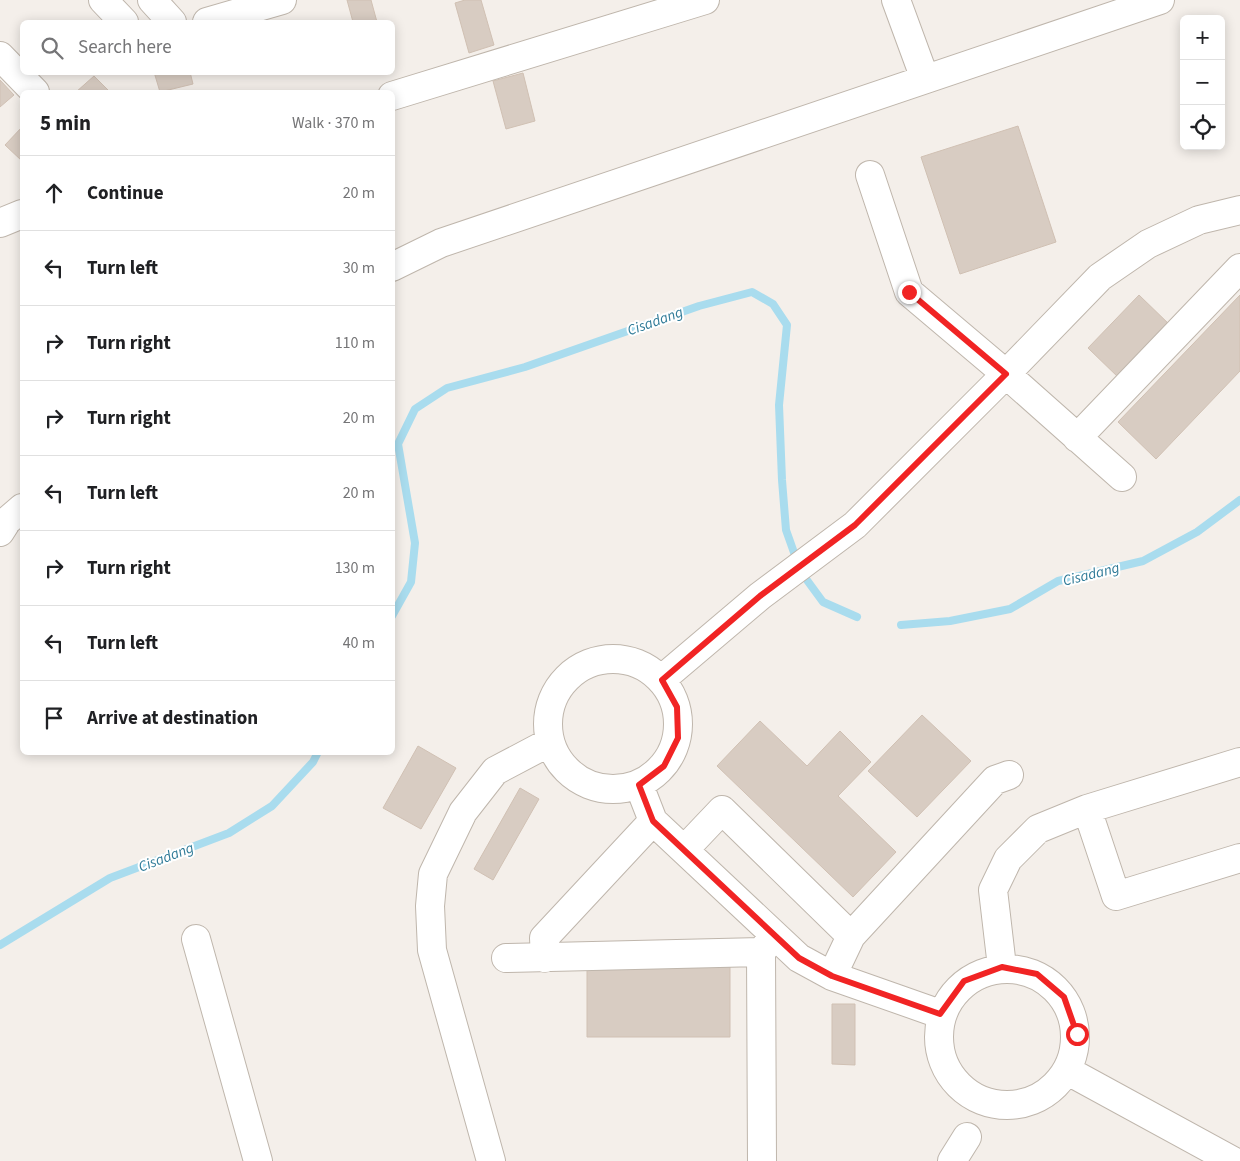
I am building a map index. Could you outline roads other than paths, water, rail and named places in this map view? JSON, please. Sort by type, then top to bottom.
[{"type":"street","points":[[103,0],[122,20]]},
{"type":"street","points":[[152,0],[170,20]]},
{"type":"street","points":[[212,14],[282,0]]},
{"type":"street","points":[[395,95],[705,0]]},
{"type":"street","points":[[896,0],[925,79]]},
{"type":"street","points":[[395,266],[441,243],[1160,0]]},
{"type":"street","points":[[0,56],[32,90]]},
{"type":"street","points":[[870,175],[909,292],[1006,374],[1122,477]]},
{"type":"street","points":[[662,680],[760,596],[855,525],[1100,277],[1148,244],[1199,220],[1240,210]]},
{"type":"street","points":[[0,223],[20,215]]},
{"type":"street","points":[[1077,438],[1240,268]]},
{"type":"street","points":[[0,532],[7,521],[20,510]]},
{"type":"street","points":[[597,659],[632,660],[662,680],[677,707],[678,738],[664,766],[639,785],[603,790],[569,774],[548,743],[548,707],[566,676],[597,659]]},
{"type":"street","points":[[491,1161],[432,950],[430,906],[434,874],[463,812],[495,771],[548,743]]},
{"type":"street","points":[[1002,967],[993,890],[1008,858],[1038,829],[1087,810],[1240,762]]},
{"type":"street","points":[[832,976],[851,936],[995,780],[1009,775]]},
{"type":"street","points":[[639,785],[653,821],[684,850],[767,944],[799,958],[832,976],[940,1014]]},
{"type":"street","points":[[684,850],[722,810],[851,936]]},
{"type":"street","points":[[1087,810],[1116,896],[1240,858]]},
{"type":"street","points":[[545,958],[544,938],[653,821]]},
{"type":"street","points":[[196,939],[256,1161]]},
{"type":"street","points":[[506,958],[545,958],[767,944]]},
{"type":"street","points":[[762,1161],[767,944]]},
{"type":"street","points":[[1002,967],[1037,974],[1064,997],[1077,1034],[1068,1071],[1044,1096],[1012,1106],[978,1100],[951,1079],[938,1048],[940,1014],[964,981],[1002,967]]},
{"type":"street","points":[[1068,1071],[1232,1161]]},
{"type":"street","points":[[952,1161],[967,1137]]},
{"type":"waterway","name":"Cisadang","points":[[395,611],[411,582],[415,543],[398,444],[415,409],[447,388],[525,367],[699,306],[752,292],[773,304],[787,325],[779,405],[782,480],[786,530],[797,561]]},
{"type":"waterway","name":"Cisadang","points":[[901,625],[950,621],[1010,609],[1058,581],[1143,561],[1197,532],[1240,500]]},
{"type":"waterway","name":"Cisadang","points":[[801,572],[823,602],[857,617]]},
{"type":"waterway","name":"Cisadang","points":[[0,945],[110,878],[229,833],[272,806],[313,762],[316,755]]}]
